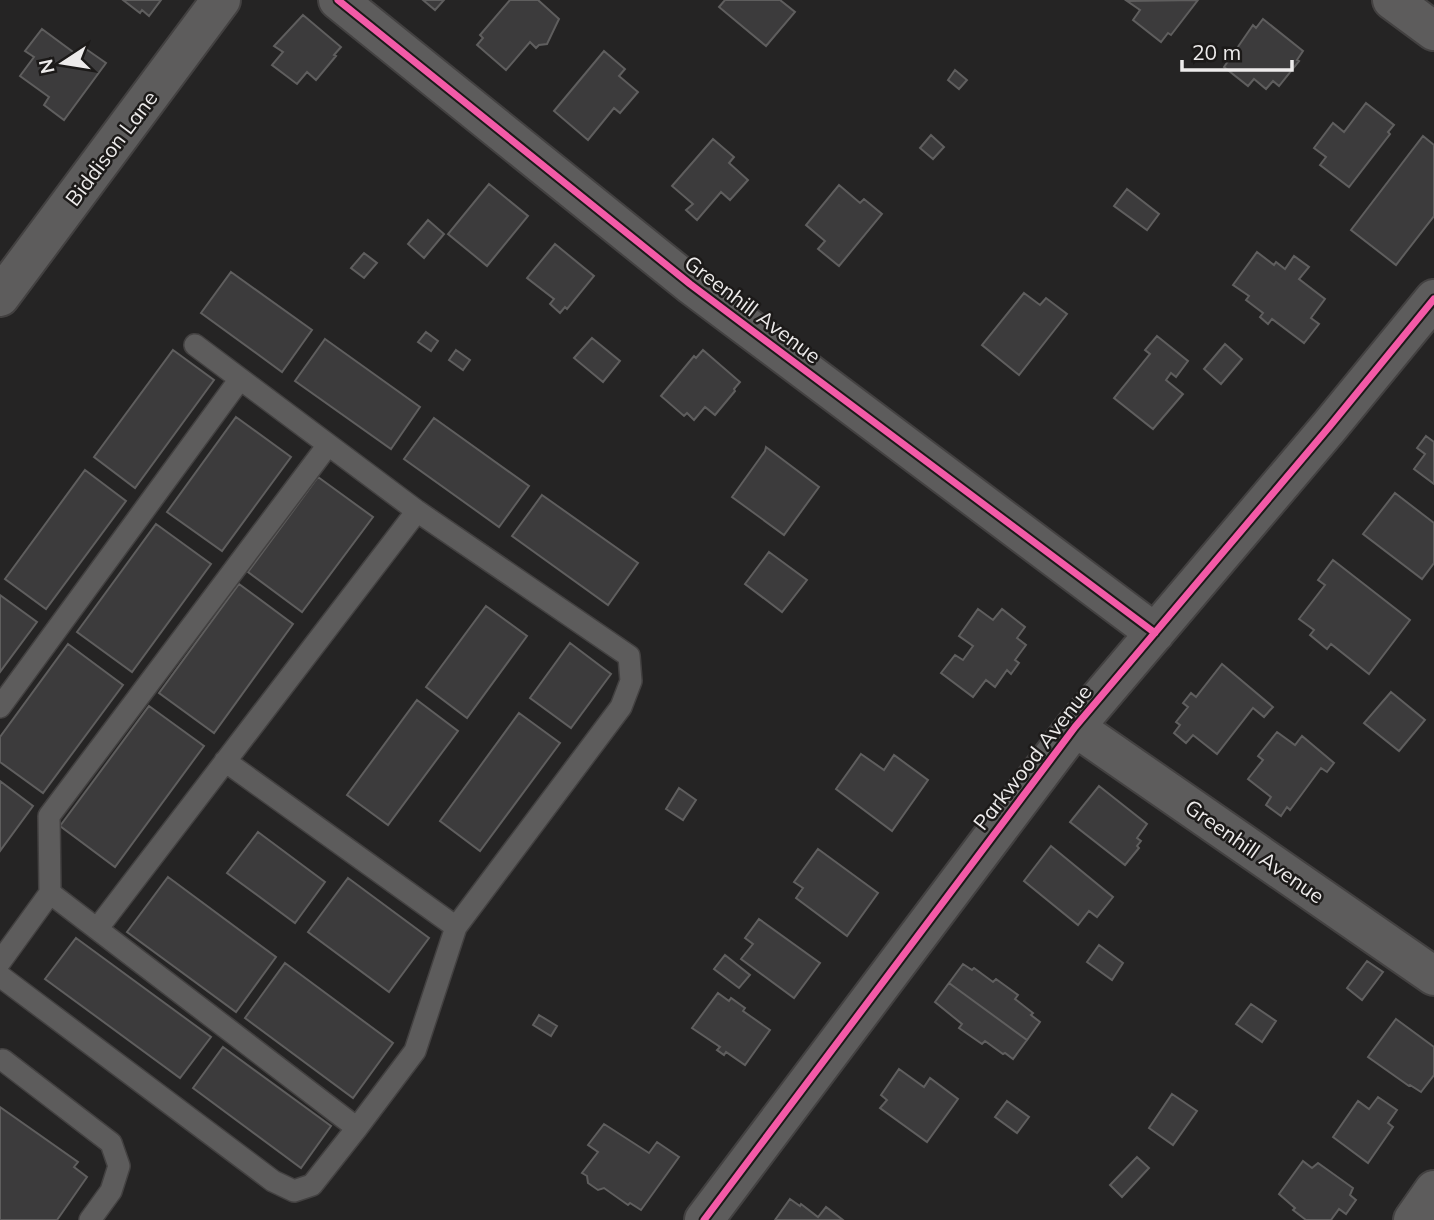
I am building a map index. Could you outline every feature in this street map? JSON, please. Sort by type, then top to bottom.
[{"type":"street","name":"Biddison Lane","points":[[0,297],[221,0]]},
{"type":"street","name":"Greenhill Avenue","points":[[338,0],[690,284],[1155,633]]},
{"type":"street","points":[[1392,0],[1434,31]]},
{"type":"street","name":"Parkwood Avenue","points":[[704,1220],[1075,727],[1434,299]]},
{"type":"street","name":"Greenhill Avenue","points":[[1075,727],[1434,976]]},
{"type":"street","points":[[1413,1220],[1434,1191]]},
{"type":"lane","points":[[0,976],[273,1181],[294,1191],[312,1185],[415,1051],[456,927],[621,707],[631,681],[629,656],[418,511],[195,345]]},
{"type":"lane","points":[[0,707],[240,379]]},
{"type":"lane","points":[[0,962],[50,893],[49,816],[328,445]]},
{"type":"lane","points":[[97,929],[418,511]]},
{"type":"lane","points":[[225,761],[456,927]]},
{"type":"lane","points":[[50,893],[357,1128]]},
{"type":"lane","points":[[3,1060],[111,1143],[119,1166],[111,1191],[90,1220]]},
{"type":"building","points":[[123,0],[161,0],[149,16],[142,10],[140,13]]},
{"type":"building","points":[[423,0],[444,0],[435,10]]},
{"type":"building","points":[[510,0],[538,0],[559,19],[547,44],[536,48],[530,42],[506,70],[477,45],[483,38],[480,35]]},
{"type":"building","points":[[725,0],[780,0],[795,12],[766,46],[719,7]]},
{"type":"building","points":[[1198,0],[1171,35],[1168,33],[1161,42],[1133,20],[1140,10],[1127,1]]},
{"type":"building","points":[[303,15],[341,47],[316,80],[307,72],[297,84],[272,65],[283,52],[274,46]]},
{"type":"building","points":[[1263,19],[1303,51],[1297,60],[1299,61],[1279,86],[1273,81],[1266,89],[1254,79],[1248,86],[1224,67],[1253,25],[1256,28]]},
{"type":"building","points":[[42,29],[80,57],[86,49],[106,63],[64,120],[44,105],[49,97],[20,76],[34,57],[25,51]]},
{"type":"building","points":[[604,51],[625,69],[619,76],[638,92],[620,113],[614,108],[588,140],[554,111]]},
{"type":"building","points":[[955,70],[967,80],[959,89],[948,80]]},
{"type":"building","points":[[1366,103],[1394,125],[1349,187],[1320,165],[1326,157],[1314,148],[1333,123],[1344,132]]},
{"type":"building","points":[[931,135],[944,147],[933,159],[920,148]]},
{"type":"building","points":[[1423,136],[1434,145],[1434,216],[1396,265],[1351,230]]},
{"type":"building","points":[[713,139],[734,157],[729,163],[748,180],[730,200],[721,192],[697,220],[686,210],[693,204],[672,186]]},
{"type":"building","points":[[489,184],[528,216],[487,266],[448,234]]},
{"type":"building","points":[[839,185],[860,203],[864,199],[882,214],[839,266],[818,249],[825,241],[806,225]]},
{"type":"building","points":[[1127,189],[1159,214],[1147,230],[1114,206]]},
{"type":"building","points":[[428,220],[444,234],[424,258],[408,244]]},
{"type":"building","points":[[555,244],[594,276],[567,309],[565,307],[560,313],[550,304],[554,299],[527,278]]},
{"type":"building","points":[[1257,252],[1274,265],[1276,262],[1285,269],[1294,256],[1309,267],[1299,279],[1325,299],[1311,318],[1319,324],[1304,343],[1272,319],[1268,324],[1260,317],[1263,313],[1246,300],[1249,296],[1233,285]]},
{"type":"building","points":[[364,253],[377,263],[364,278],[351,268]]},
{"type":"building","points":[[231,272],[312,330],[282,372],[201,313]]},
{"type":"building","points":[[1024,293],[1040,305],[1046,298],[1067,314],[1019,375],[982,345]]},
{"type":"building","points":[[426,332],[438,341],[431,351],[418,342]]},
{"type":"building","points":[[1157,336],[1188,361],[1176,377],[1171,373],[1166,380],[1183,394],[1153,429],[1114,398],[1150,354],[1145,350]]},
{"type":"building","points":[[592,338],[620,361],[603,382],[574,358]]},
{"type":"building","points":[[325,339],[420,407],[391,449],[295,381]]},
{"type":"building","points":[[1225,344],[1242,359],[1221,384],[1204,369]]},
{"type":"building","points":[[173,350],[214,380],[135,488],[94,457]]},
{"type":"building","points":[[456,350],[470,360],[463,370],[449,360]]},
{"type":"building","points":[[703,350],[740,382],[715,415],[705,407],[694,420],[687,413],[684,416],[661,396],[694,356],[696,358]]},
{"type":"building","points":[[236,417],[291,457],[222,551],[167,512]]},
{"type":"building","points":[[434,418],[529,486],[499,527],[404,459]]},
{"type":"building","points":[[1426,436],[1434,442],[1434,484],[1414,469],[1425,454],[1417,448]]},
{"type":"building","points":[[766,447],[819,487],[784,535],[732,497]]},
{"type":"building","points":[[85,470],[126,501],[46,609],[5,579]]},
{"type":"building","points":[[318,477],[373,517],[302,612],[248,572]]},
{"type":"building","points":[[1395,493],[1434,523],[1434,563],[1422,579],[1363,534]]},
{"type":"building","points":[[542,495],[638,563],[608,605],[512,536]]},
{"type":"building","points":[[156,524],[211,564],[132,672],[77,632]]},
{"type":"building","points":[[769,552],[807,580],[782,612],[745,584]]},
{"type":"building","points":[[1333,560],[1410,620],[1369,674],[1331,644],[1327,649],[1310,635],[1314,630],[1299,619],[1325,585],[1318,580]]},
{"type":"building","points":[[239,584],[293,624],[214,733],[159,693]]},
{"type":"building","points":[[0,595],[37,622],[0,672]]},
{"type":"building","points":[[486,606],[527,636],[467,718],[426,687]]},
{"type":"building","points":[[978,609],[993,620],[1002,609],[1025,627],[1017,638],[1026,645],[1015,660],[1019,663],[1011,674],[1007,670],[995,687],[986,680],[973,697],[941,673],[955,655],[963,660],[973,646],[959,636]]},
{"type":"building","points":[[570,643],[611,674],[571,728],[530,698]]},
{"type":"building","points":[[68,644],[123,685],[43,793],[0,762],[0,737]]},
{"type":"building","points":[[1222,664],[1273,707],[1264,717],[1253,708],[1217,754],[1193,735],[1186,743],[1174,733],[1180,725],[1176,722],[1188,707],[1183,703],[1191,693],[1196,697]]},
{"type":"building","points":[[1391,692],[1425,720],[1399,751],[1364,723]]},
{"type":"building","points":[[417,700],[458,731],[388,825],[347,795]]},
{"type":"building","points":[[149,706],[204,746],[115,867],[60,826]]},
{"type":"building","points":[[519,713],[560,743],[480,851],[440,821]]},
{"type":"building","points":[[1277,732],[1295,745],[1302,736],[1334,763],[1327,772],[1321,768],[1290,810],[1287,807],[1281,816],[1266,805],[1271,797],[1248,779],[1263,760],[1258,756]]},
{"type":"building","points":[[861,754],[884,770],[894,755],[928,780],[892,831],[836,789]]},
{"type":"building","points":[[0,781],[33,806],[0,851]]},
{"type":"building","points":[[1099,786],[1147,824],[1137,838],[1141,841],[1137,846],[1139,848],[1125,865],[1070,822]]},
{"type":"building","points":[[679,788],[696,800],[683,820],[666,809]]},
{"type":"building","points":[[258,832],[325,882],[295,923],[227,873]]},
{"type":"building","points":[[1051,846],[1113,897],[1097,917],[1089,911],[1078,925],[1024,881]]},
{"type":"building","points":[[818,849],[878,893],[847,936],[796,898],[803,888],[794,882]]},
{"type":"building","points":[[168,877],[276,957],[236,1012],[127,932]]},
{"type":"building","points":[[348,878],[429,938],[389,992],[308,932]]},
{"type":"building","points":[[759,919],[820,963],[794,998],[741,959],[753,944],[745,938]]},
{"type":"building","points":[[76,938],[211,1037],[180,1078],[45,979]]},
{"type":"building","points":[[1099,945],[1123,963],[1112,980],[1087,962]]},
{"type":"building","points":[[725,955],[750,975],[739,988],[714,969]]},
{"type":"building","points":[[1367,961],[1383,972],[1362,1000],[1347,988]]},
{"type":"building","points":[[285,963],[393,1043],[353,1098],[245,1018]]},
{"type":"building","points":[[963,964],[972,970],[974,968],[993,982],[996,979],[1018,995],[1015,999],[1040,1022],[1027,1040],[949,983]]},
{"type":"building","points":[[949,983],[1027,1040],[1013,1059],[985,1041],[982,1044],[959,1028],[962,1024],[935,1002]]},
{"type":"building","points":[[718,993],[729,1001],[731,998],[745,1008],[743,1011],[770,1030],[745,1065],[726,1052],[724,1055],[717,1050],[720,1047],[692,1028]]},
{"type":"building","points":[[1251,1004],[1276,1021],[1262,1042],[1236,1024]]},
{"type":"building","points":[[539,1015],[557,1026],[551,1036],[533,1025]]},
{"type":"building","points":[[1396,1019],[1434,1047],[1434,1075],[1421,1092],[1368,1057]]},
{"type":"building","points":[[223,1047],[331,1126],[301,1168],[193,1088]]},
{"type":"building","points":[[899,1069],[924,1087],[930,1078],[958,1099],[927,1142],[880,1108],[887,1100],[881,1095]]},
{"type":"building","points":[[1172,1094],[1197,1111],[1173,1145],[1149,1128]]},
{"type":"building","points":[[1378,1097],[1397,1110],[1388,1123],[1393,1127],[1368,1163],[1333,1137],[1358,1101],[1369,1109]]},
{"type":"building","points":[[1007,1101],[1029,1117],[1017,1133],[995,1117]]},
{"type":"building","points":[[0,1107],[78,1162],[74,1167],[87,1177],[57,1220],[0,1220]]},
{"type":"building","points":[[604,1124],[649,1153],[657,1142],[679,1157],[641,1210],[630,1203],[628,1205],[604,1188],[598,1190],[588,1183],[587,1176],[582,1173],[598,1152],[588,1145]]},
{"type":"building","points":[[1137,1157],[1149,1168],[1122,1197],[1110,1185]]},
{"type":"building","points":[[1303,1161],[1312,1168],[1318,1163],[1353,1188],[1350,1195],[1356,1200],[1346,1214],[1339,1209],[1331,1220],[1306,1220],[1279,1194]]},
{"type":"building","points":[[790,1199],[818,1217],[826,1207],[843,1220],[775,1220]]},
{"type":"cycle path","points":[[338,0],[690,284],[1155,633]]},
{"type":"cycle path","points":[[704,1220],[1075,727],[1434,299]]}]
